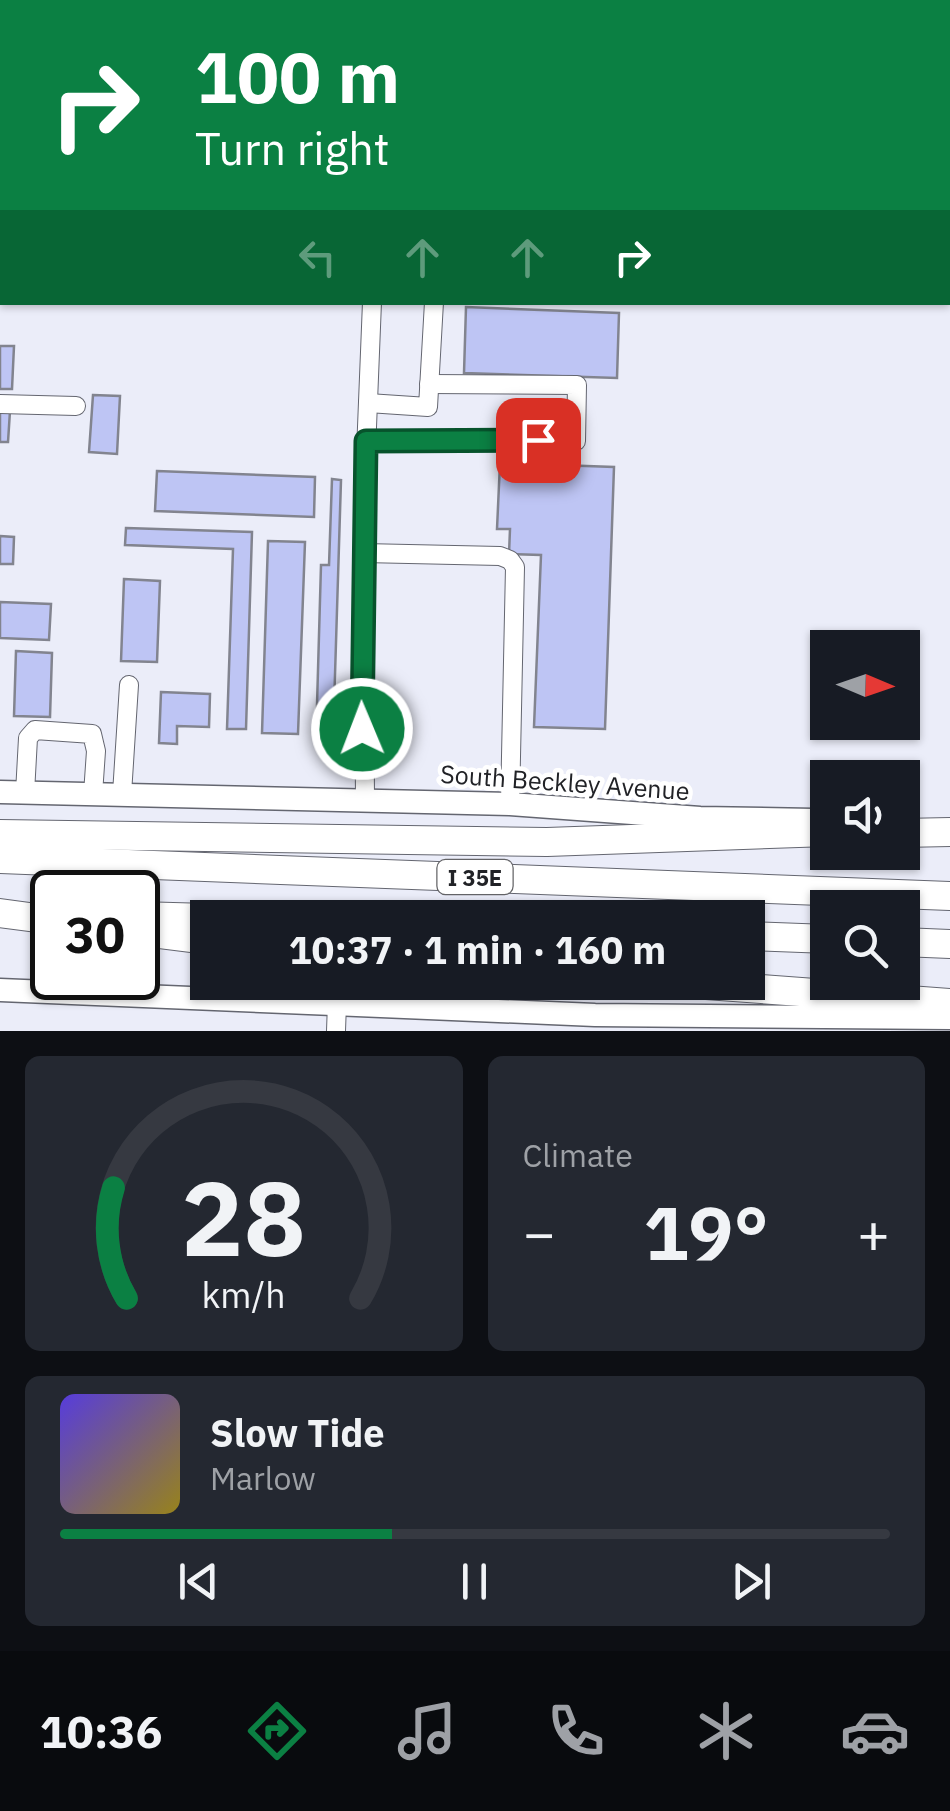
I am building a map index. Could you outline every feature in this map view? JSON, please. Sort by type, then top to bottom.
[{"type":"highway","points":[[920,832],[950,832]]},
{"type":"highway","points":[[0,834],[547,842],[810,833]]},
{"type":"highway","name":"I 35E","points":[[0,859],[950,896]]},
{"type":"highway","points":[[0,912],[30,915]]},
{"type":"highway","points":[[160,917],[190,917]]},
{"type":"highway","points":[[160,934],[190,938]]},
{"type":"highway","points":[[765,937],[810,938]]},
{"type":"highway","points":[[920,943],[950,944]]},
{"type":"highway","points":[[765,989],[950,1003]]},
{"type":"main road","name":"South Beckley Avenue","points":[[0,792],[365,799],[510,804],[700,818],[810,820]]},
{"type":"main road","points":[[920,822],[950,823]]},
{"type":"main road","points":[[0,990],[594,1015],[950,1018]]},
{"type":"street","points":[[365,799],[363,553],[372,305]]},
{"type":"street","points":[[368,403],[428,406],[434,305]]},
{"type":"street","points":[[366,441],[576,441],[578,386],[429,384]]},
{"type":"street","points":[[0,404],[76,406]]},
{"type":"street","points":[[363,553],[500,556],[510,560],[514,568],[510,804]]},
{"type":"street","points":[[122,794],[128,685]]},
{"type":"street","points":[[26,792],[28,738],[35,730],[52,730],[92,734],[96,751],[93,794]]},
{"type":"street","points":[[336,1003],[336,1031]]},
{"type":"building","points":[[466,307],[619,313],[617,378],[464,373]]},
{"type":"building","points":[[0,346],[14,346],[12,389],[0,389]]},
{"type":"building","points":[[93,395],[120,396],[117,454],[89,452]]},
{"type":"building","points":[[0,410],[10,411],[8,442],[0,442]]},
{"type":"building","points":[[500,463],[614,467],[605,729],[534,727],[541,555],[509,554],[510,529],[497,529]]},
{"type":"building","points":[[157,471],[315,477],[314,517],[155,511]]},
{"type":"building","points":[[332,479],[341,480],[333,740],[316,740],[321,565],[329,565]]},
{"type":"building","points":[[126,528],[252,532],[246,729],[227,729],[233,549],[125,545]]},
{"type":"building","points":[[0,536],[14,537],[13,564],[0,564]]},
{"type":"building","points":[[268,541],[305,542],[298,734],[262,733]]},
{"type":"building","points":[[124,579],[160,581],[157,662],[121,661]]},
{"type":"building","points":[[0,602],[51,604],[49,640],[0,638]]},
{"type":"building","points":[[16,651],[52,653],[50,717],[14,716]]},
{"type":"building","points":[[161,692],[210,694],[209,727],[177,726],[177,744],[159,743]]},
{"type":"route","points":[[362,729],[366,441],[538,440]]}]
